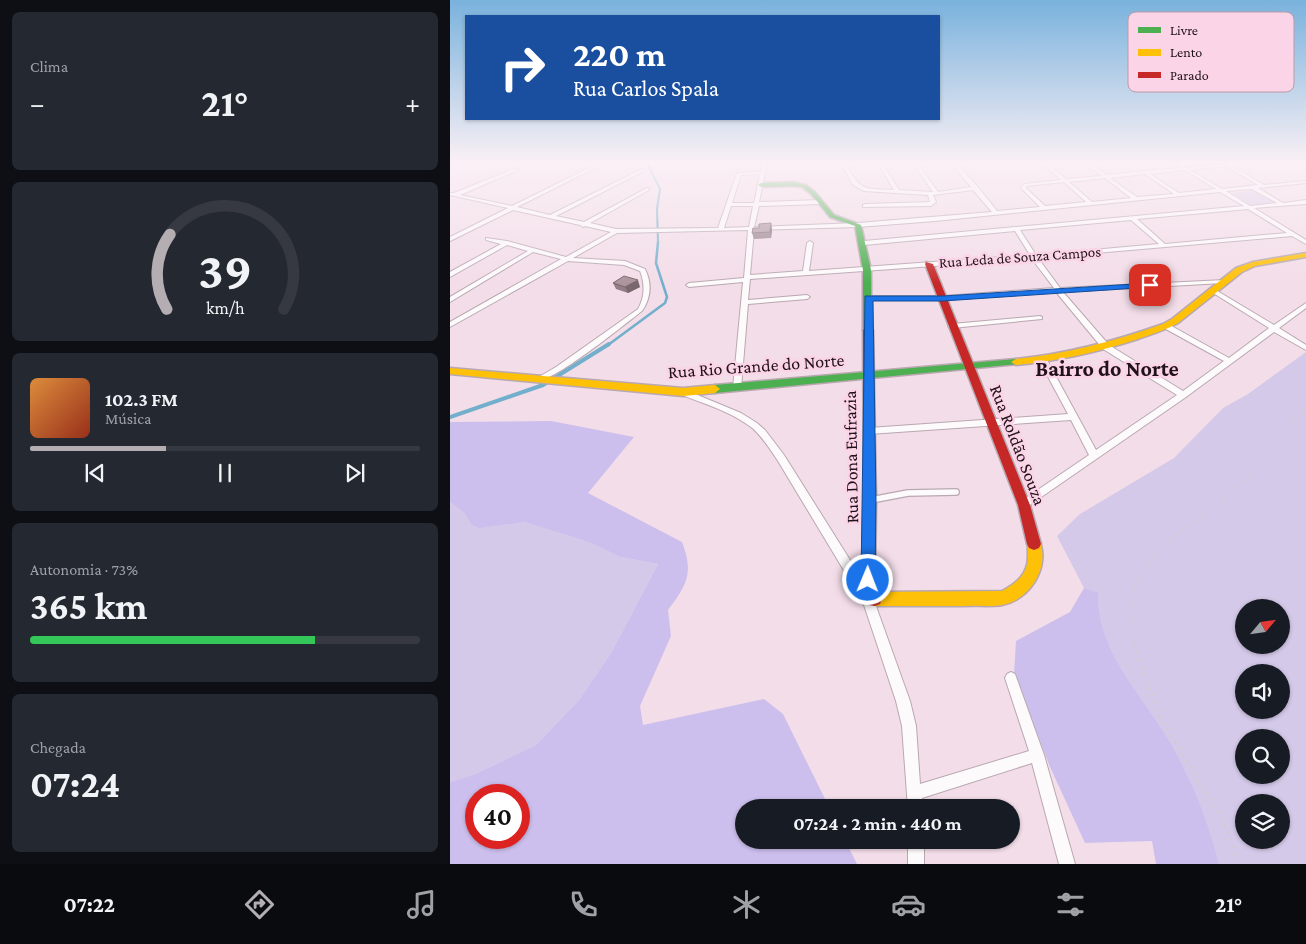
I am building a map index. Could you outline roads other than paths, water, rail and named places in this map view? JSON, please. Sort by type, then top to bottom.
[{"type":"street","points":[[490,203],[616,231],[720,230],[858,225],[1098,203]]},
{"type":"street","points":[[450,239],[521,203]]},
{"type":"street","points":[[550,217],[577,203]]},
{"type":"street","points":[[583,225],[622,203]]},
{"type":"street","points":[[720,230],[728,205],[778,203]]},
{"type":"street","points":[[821,203],[832,216],[858,225]]},
{"type":"street","points":[[865,206],[932,203]]},
{"type":"street","points":[[988,203],[996,213]]},
{"type":"street","points":[[1039,203],[1044,209]]},
{"type":"street","points":[[1242,203],[1306,242]]},
{"type":"street","points":[[864,243],[1290,203]]},
{"type":"street","points":[[737,388],[751,229],[757,204]]},
{"type":"street","points":[[1132,218],[1164,246]]},
{"type":"street","name":"Rua Dona Eufrazia","points":[[858,225],[864,243],[868,269],[870,500],[868,599]]},
{"type":"street","points":[[1016,228],[1058,290],[1106,347],[1183,395]]},
{"type":"street","points":[[450,325],[616,231]]},
{"type":"street","name":"Rua Leda de Souza Campos","points":[[689,285],[806,273],[1034,257],[1294,234]]},
{"type":"street","points":[[488,239],[567,259],[625,263],[639,267],[645,274],[647,299],[645,305],[559,369],[541,378]]},
{"type":"street","points":[[806,273],[810,243]]},
{"type":"street","points":[[450,275],[507,244]]},
{"type":"street","points":[[450,300],[533,250]]},
{"type":"street","name":"Rua Rio Grande do Norte","points":[[450,371],[683,392],[1043,360],[1106,347],[1166,326],[1176,321],[1238,270],[1253,264],[1306,255]]},
{"type":"street","name":"Rua Roldão Souza","points":[[868,599],[1003,598],[1015,594],[1030,581],[1034,571],[1036,558],[1035,543],[1024,505],[990,424],[929,264]]},
{"type":"street","points":[[868,298],[943,298],[1223,281]]},
{"type":"street","points":[[1212,290],[1306,348]]},
{"type":"street","points":[[744,302],[807,297]]},
{"type":"street","points":[[1024,505],[1183,395],[1306,305]]},
{"type":"street","points":[[952,326],[1040,318]]},
{"type":"street","points":[[1166,326],[1229,361]]},
{"type":"street","points":[[1043,360],[1094,455]]},
{"type":"street","points":[[683,392],[737,415],[754,426],[767,439],[781,458],[868,599],[903,701],[909,726],[915,799]]},
{"type":"street","points":[[869,431],[1074,417]]},
{"type":"street","points":[[1011,678],[1037,755],[1067,864]]},
{"type":"street","points":[[918,799],[1037,755]]},
{"type":"street","points":[[916,849],[916,864]]},
{"type":"lane","points":[[870,500],[908,493],[956,492]]},
{"type":"waterway","points":[[658,203],[658,242]]},
{"type":"waterway","points":[[608,345],[665,303],[667,297],[656,263],[658,242]]},
{"type":"waterway","points":[[450,417],[543,385],[609,344]]},
{"type":"district","name":"Bairro do Norte","points":[[1107,368]]}]
